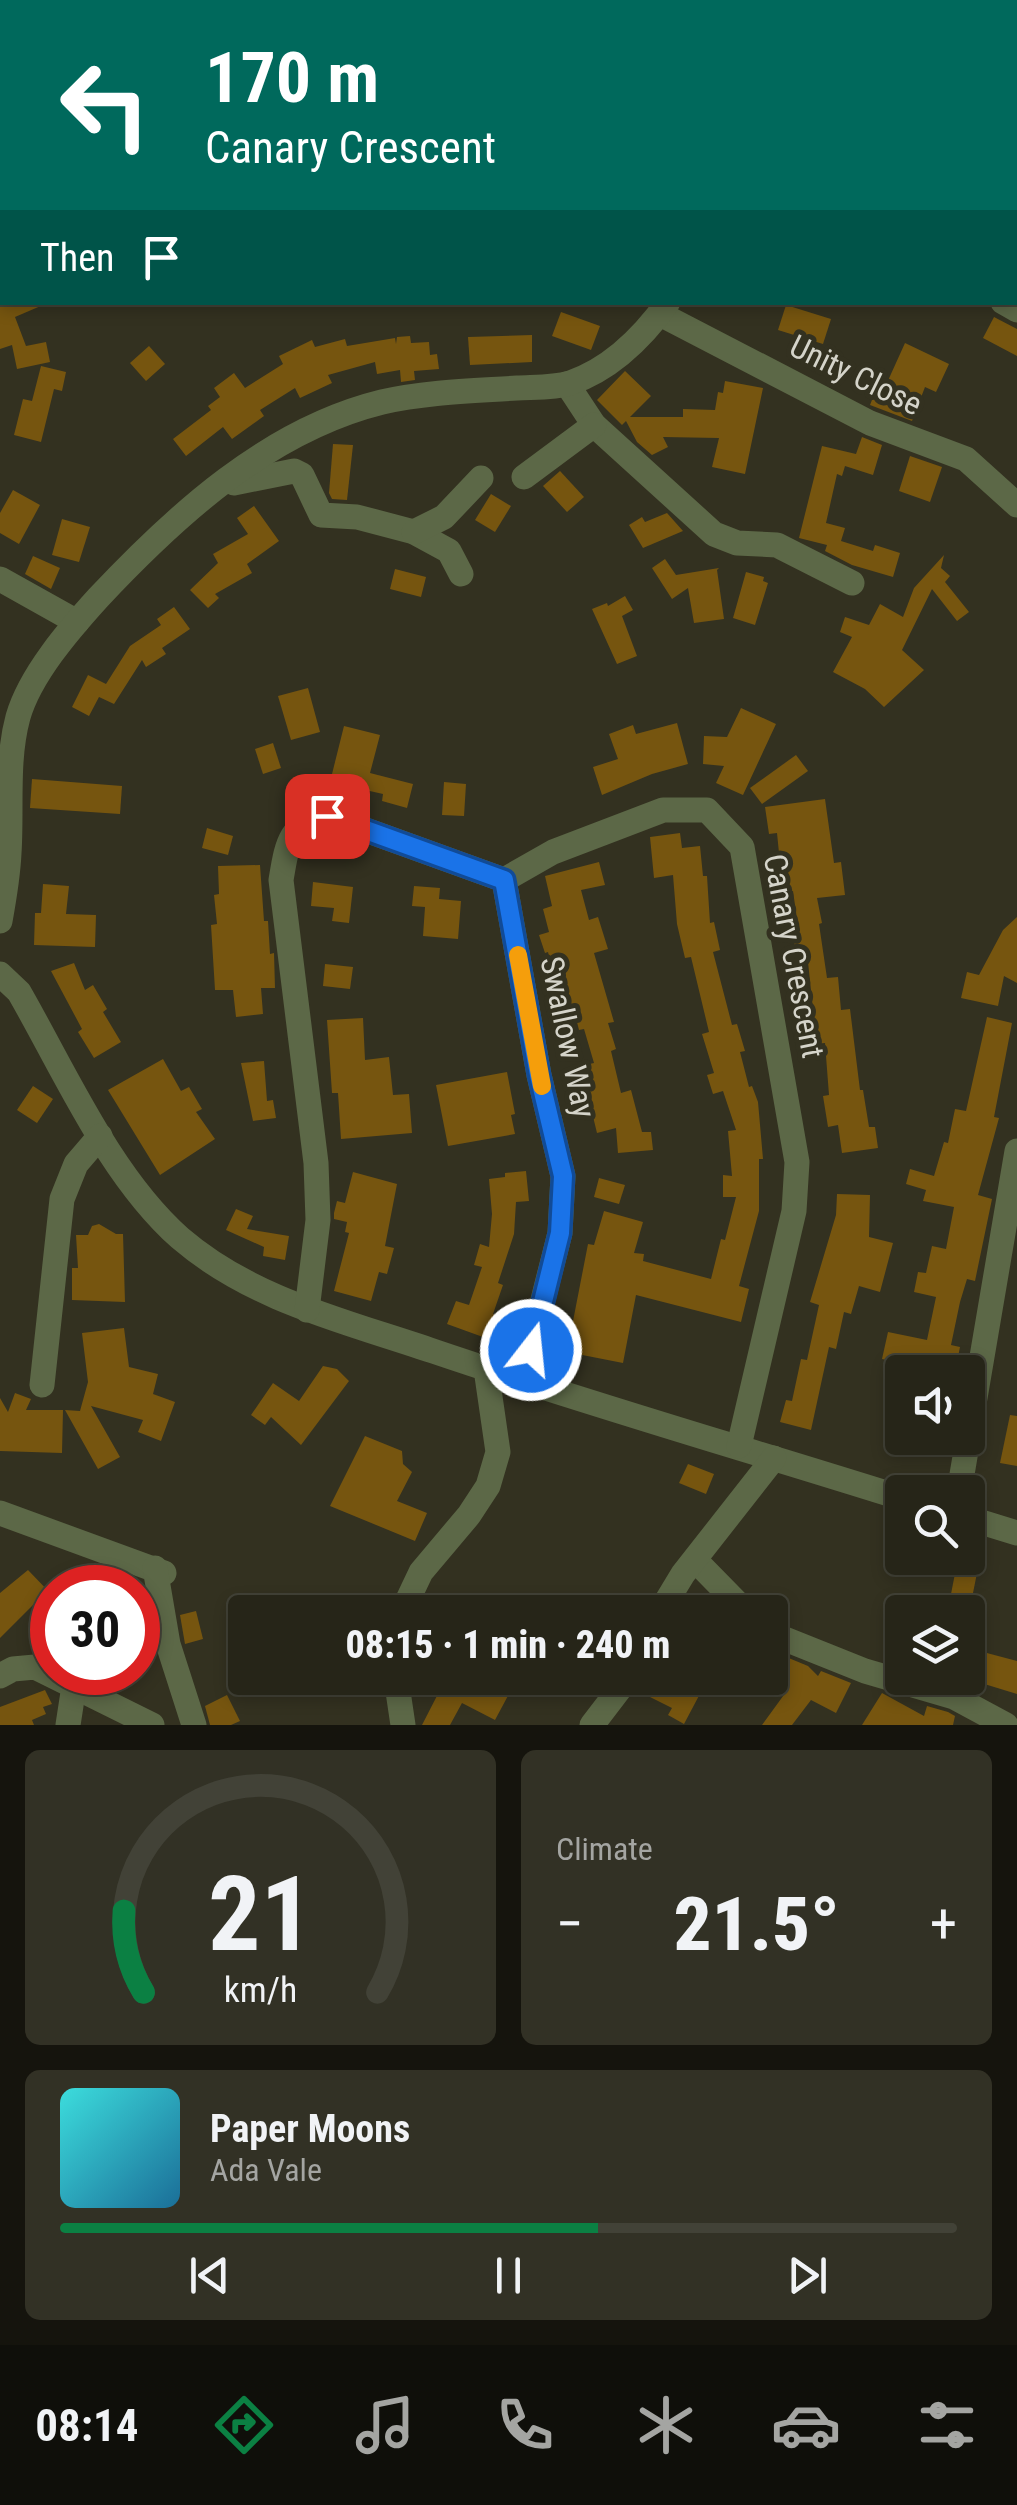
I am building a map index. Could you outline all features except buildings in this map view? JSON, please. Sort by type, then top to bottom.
[{"type":"street","points":[[0,920],[9,855],[9,781],[18,716],[54,648],[141,552],[216,488],[276,447],[332,420],[378,403],[420,394],[567,384],[602,368],[634,344],[664,308]]},
{"type":"street","name":"Unity Close","points":[[664,308],[870,423],[966,459],[1017,505]]},
{"type":"street","points":[[567,384],[594,425],[714,534],[737,543],[777,544],[852,583]]},
{"type":"street","points":[[524,477],[594,425]]},
{"type":"street","points":[[216,488],[294,471],[302,476],[321,515],[357,516],[414,532],[449,551],[461,574]]},
{"type":"street","points":[[414,532],[444,517],[481,478]]},
{"type":"street","points":[[0,579],[76,622]]},
{"type":"street","name":"Canary Crescent","points":[[504,880],[553,852],[663,810],[707,810],[742,847],[797,1162],[794,1211],[739,1446]]},
{"type":"street","points":[[306,1310],[318,1220],[316,1163],[282,880],[291,837],[307,820],[327,816],[504,880]]},
{"type":"street","name":"Swallow Way","points":[[504,880],[539,1075],[563,1176],[560,1233],[522,1382]]},
{"type":"street","points":[[0,974],[18,992],[100,1136],[137,1190],[179,1237],[216,1264],[266,1293],[306,1310],[522,1382],[885,1493]]},
{"type":"street","points":[[42,1385],[62,1199],[76,1164],[100,1136]]},
{"type":"street","points":[[962,1475],[1017,1151]]},
{"type":"street","points":[[410,1595],[422,1572],[488,1486],[498,1452],[486,1369]]},
{"type":"street","points":[[671,1595],[774,1458]]},
{"type":"street","points":[[0,1513],[159,1570],[168,1644],[194,1725]]},
{"type":"street","points":[[985,1523],[1017,1532]]},
{"type":"street","points":[[695,1560],[729,1595]]},
{"type":"street","points":[[788,1639],[865,1671],[954,1697],[1006,1725]]},
{"type":"street","points":[[0,1676],[13,1669],[30,1667]]},
{"type":"street","points":[[68,1725],[73,1695]]},
{"type":"street","points":[[92,1695],[152,1725]]},
{"type":"street","points":[[399,1695],[403,1725]]},
{"type":"street","points":[[592,1725],[615,1695]]},
{"type":"slow traffic","points":[[518,955],[542,1086]]},
{"type":"route","points":[[327,816],[504,880],[539,1075],[563,1176],[560,1233],[531,1350]]}]
